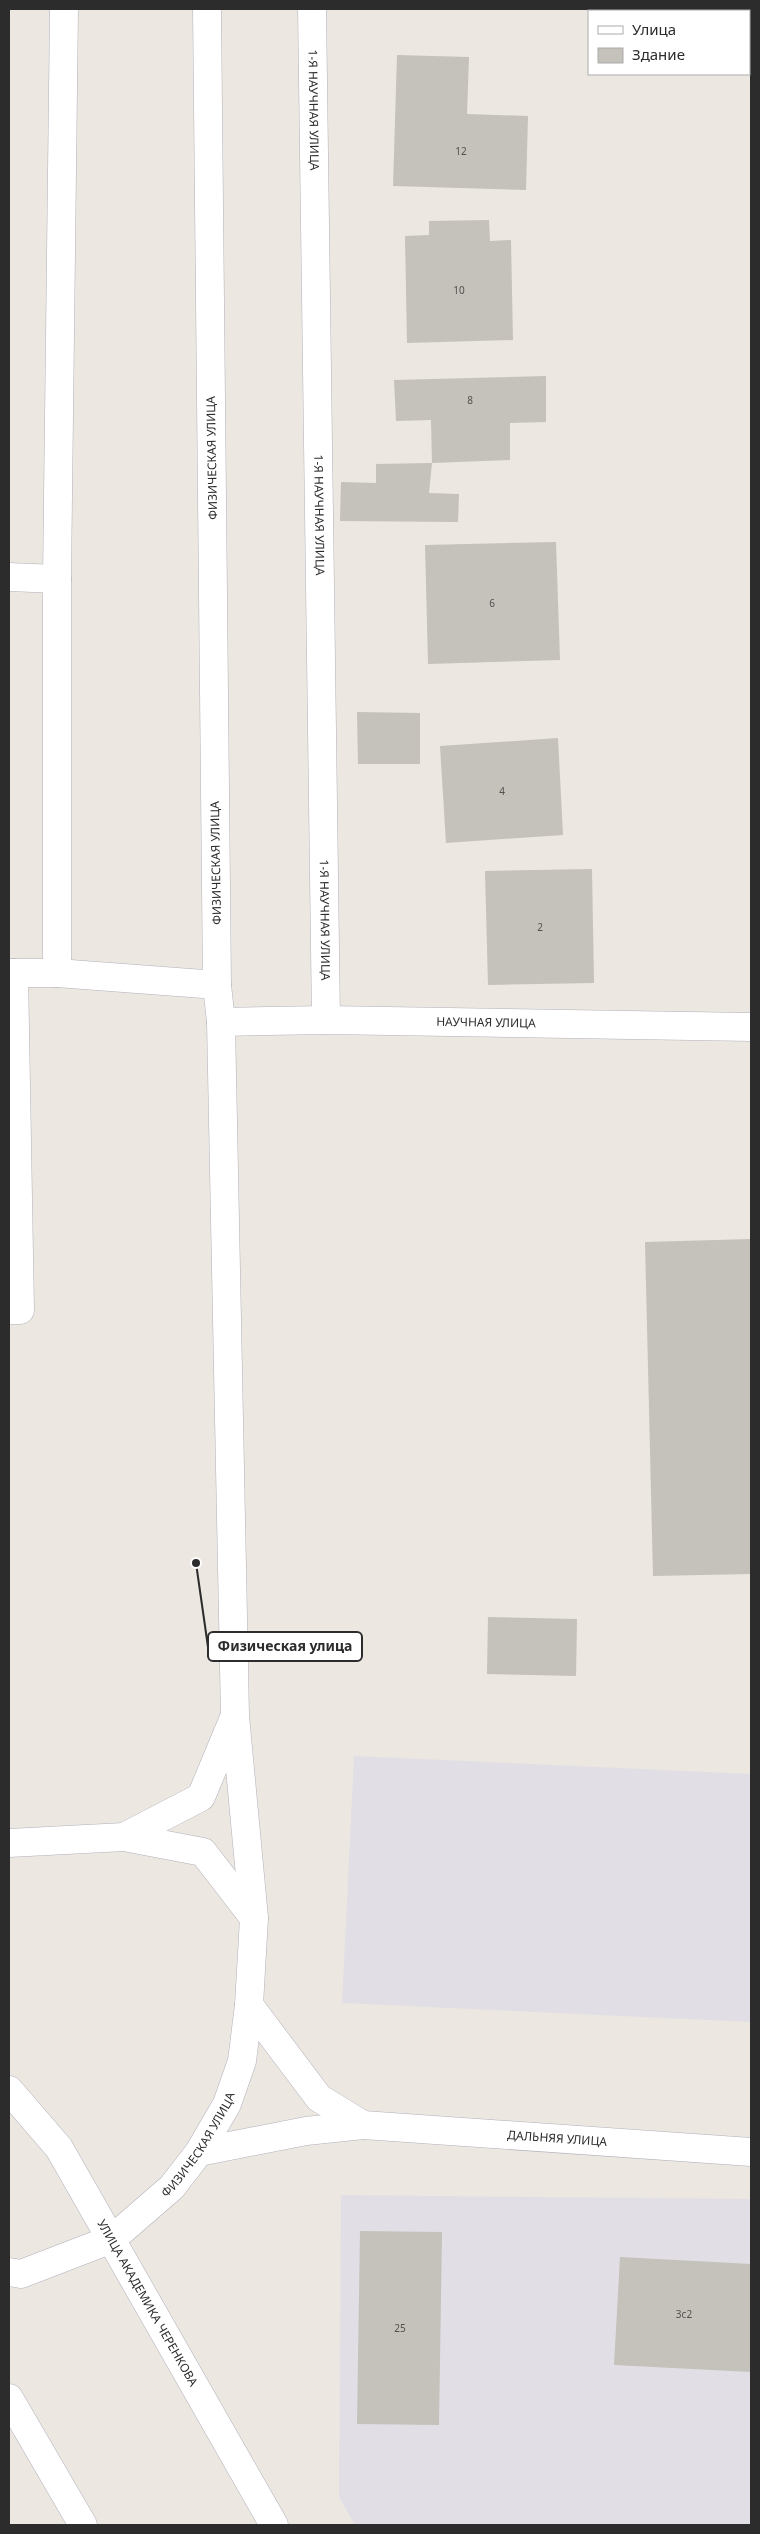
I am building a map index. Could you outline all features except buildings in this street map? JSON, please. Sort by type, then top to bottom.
[{"type":"street","points":[[57,973],[57,580],[64,9]]},
{"type":"street","name":"ФИЗИЧЕСКАЯ УЛИЦА","points":[[9,2272],[21,2274],[112,2239],[172,2187],[199,2152],[228,2104],[242,2061],[249,2005],[254,1918],[235,1716],[221,1022],[217,985],[207,9]]},
{"type":"street","name":"1-Я НАУЧНАЯ УЛИЦА","points":[[312,9],[326,1020]]},
{"type":"street","points":[[9,577],[57,580]]},
{"type":"street","points":[[9,1310],[20,1310],[11,973],[57,973],[217,985]]},
{"type":"street","name":"НАУЧНАЯ УЛИЦА","points":[[221,1022],[326,1020],[751,1027]]},
{"type":"street","name":"ФИЗИЧЕСКАЯ УЛИЦА","points":[[124,1837],[201,1797],[235,1716]]},
{"type":"street","name":"ФИЗИЧЕСКАЯ УЛИЦА","points":[[9,1843],[124,1837],[203,1852],[254,1918]]},
{"type":"street","name":"ДАЛЬНЯЯ УЛИЦА","points":[[249,2005],[319,2098],[363,2125]]},
{"type":"street","name":"УЛИЦА АКАДЕМИКА ЧЕРЕНКОВА","points":[[9,2090],[59,2148],[274,2525]]},
{"type":"street","name":"ДАЛЬНЯЯ УЛИЦА","points":[[199,2152],[306,2131],[363,2125],[751,2152]]},
{"type":"street","points":[[9,2398],[83,2525]]},
{"type":"shaded area","points":[[354,1756],[751,1774],[751,2022],[342,2003]]},
{"type":"shaded area","points":[[341,2195],[751,2199],[751,2525],[355,2525],[339,2497]]},
{"type":"place","name":"Физическая улица","points":[[196,1563]]}]
